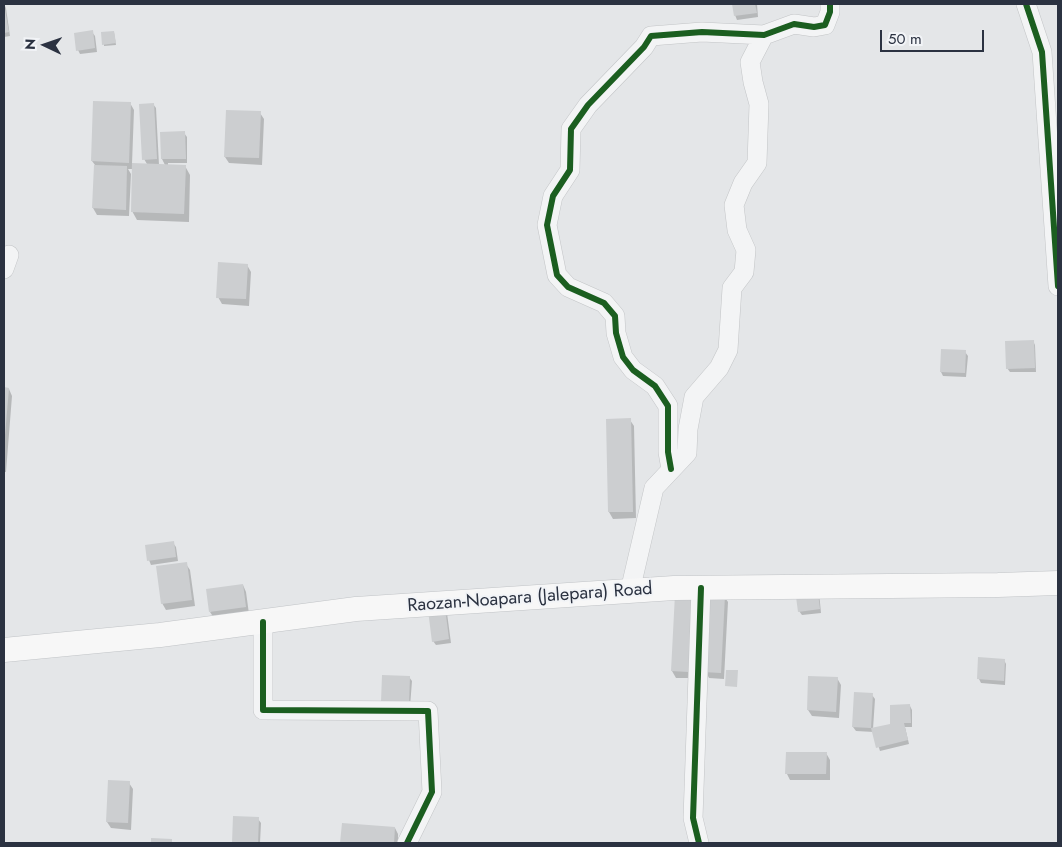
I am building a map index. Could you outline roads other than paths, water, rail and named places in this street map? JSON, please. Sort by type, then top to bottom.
[{"type":"main road","name":"Raozan-Noapara (Jalepara) Road","points":[[4,650],[160,635],[356,609],[630,591],[701,588],[998,586],[1058,583]]},
{"type":"street","points":[[670,469],[668,406],[656,386],[633,370],[623,357],[616,333],[615,316],[604,303],[568,287],[557,274],[547,225],[553,196],[570,170],[570,129],[588,105],[644,47],[652,36],[702,32],[764,35],[794,24],[814,27],[825,24],[830,12],[830,4]]},
{"type":"street","points":[[1026,4],[1042,52],[1058,286]]},
{"type":"street","points":[[630,591],[654,488],[687,453],[688,429],[694,397],[719,368],[728,350],[732,288],[744,272],[746,250],[737,230],[734,205],[743,184],[757,163],[759,104],[752,82],[750,62],[764,35]]},
{"type":"street","points":[[699,843],[693,818],[701,588]]},
{"type":"street","points":[[262,622],[264,710],[428,711],[432,792],[407,843]]}]
